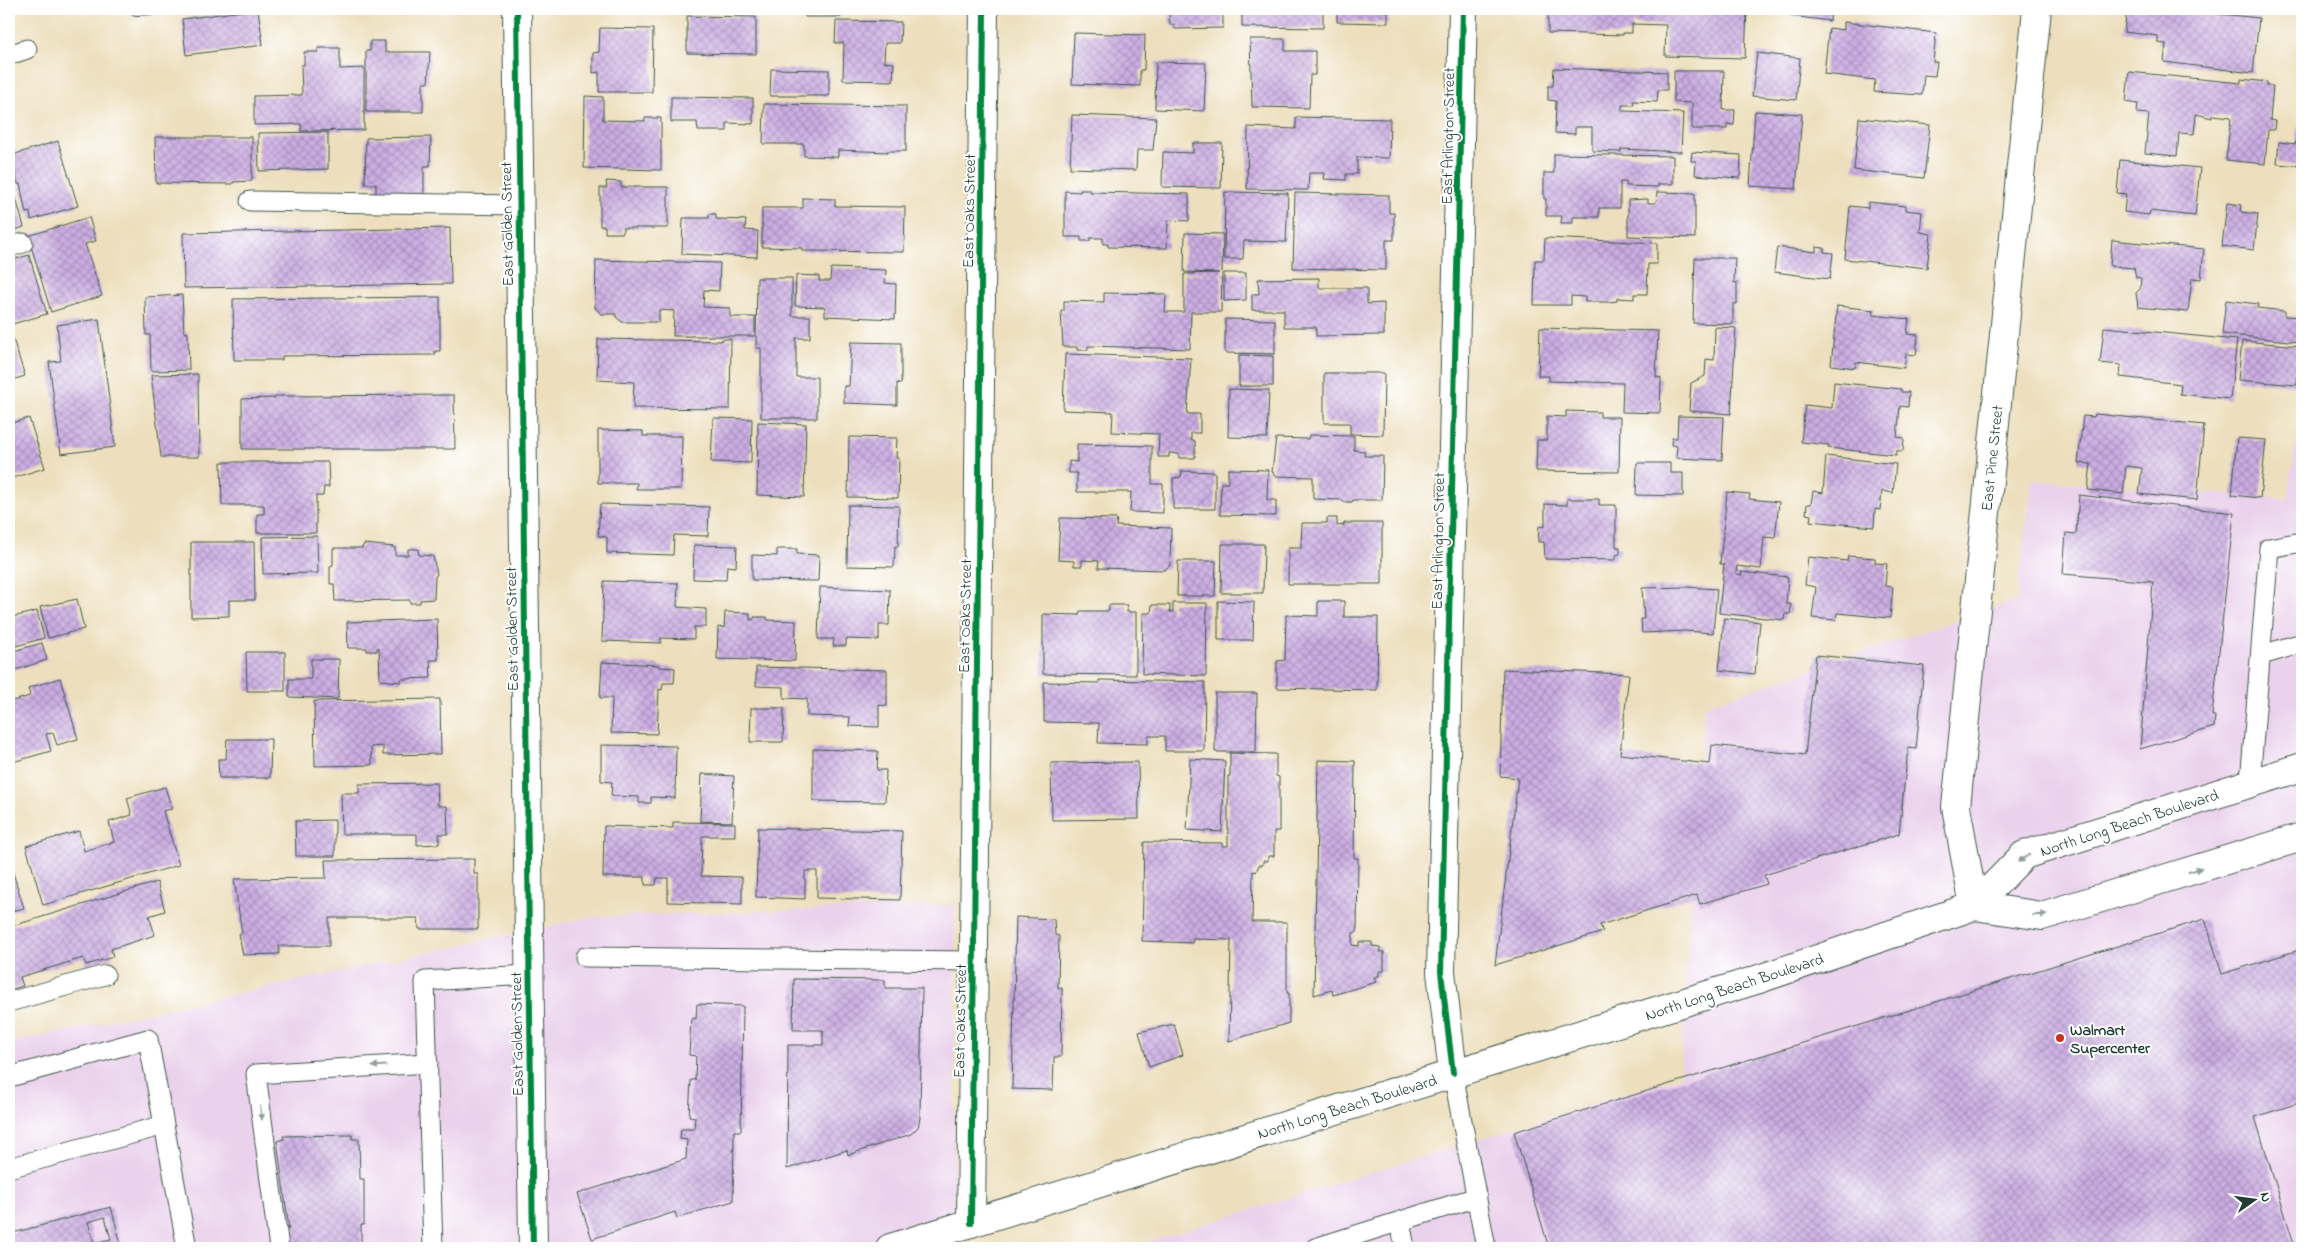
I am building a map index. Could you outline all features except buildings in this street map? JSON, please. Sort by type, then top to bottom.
[{"type":"street","name":"East Golden Street","points":[[517,9],[533,1248]]},
{"type":"street","name":"East Oaks Street","points":[[957,1234],[973,961],[984,9]]},
{"type":"street","name":"East Arlington Street","points":[[1453,1073],[1441,972],[1463,9]]},
{"type":"street","name":"East Pine Street","points":[[1974,906],[1956,807],[2037,9]]},
{"type":"street","name":"North Long Beach Boulevard","points":[[890,1248],[957,1234],[1453,1073],[1756,980],[1974,906],[2024,855],[2302,767]]},
{"type":"street","name":"North Long Beach Boulevard","points":[[1974,906],[2042,916],[2302,837]]},
{"type":"lane","points":[[9,55],[27,49]]},
{"type":"lane","points":[[250,201],[519,205]]},
{"type":"lane","points":[[2250,783],[2262,655],[2269,548],[2302,542]]},
{"type":"lane","points":[[2262,655],[2302,643]]},
{"type":"lane","points":[[585,957],[973,961]]},
{"type":"lane","points":[[9,1002],[105,975]]},
{"type":"lane","points":[[433,1248],[426,981],[529,975]]},
{"type":"lane","points":[[9,1077],[148,1039],[187,1248]]},
{"type":"lane","points":[[279,1248],[256,1074],[428,1063]]},
{"type":"lane","points":[[1453,1073],[1486,1248]]},
{"type":"lane","points":[[9,1168],[164,1125]]},
{"type":"lane","points":[[1315,1248],[1476,1197]]},
{"type":"lane","points":[[1400,1221],[1405,1248]]},
{"type":"shaded area","points":[[2302,408],[2302,1248],[1128,1248],[1680,1077],[1704,706],[2017,600],[2032,480],[2287,499]]},
{"type":"shaded area","points":[[955,905],[954,1248],[9,1248],[9,1043],[591,917]]},
{"type":"cycle path","points":[[517,9],[533,1248]]},
{"type":"cycle path","points":[[971,1223],[984,9]]},
{"type":"cycle path","points":[[1453,1073],[1441,972],[1463,9]]},
{"type":"place","name":"Walmart Supercenter","points":[[2060,1038]]}]
